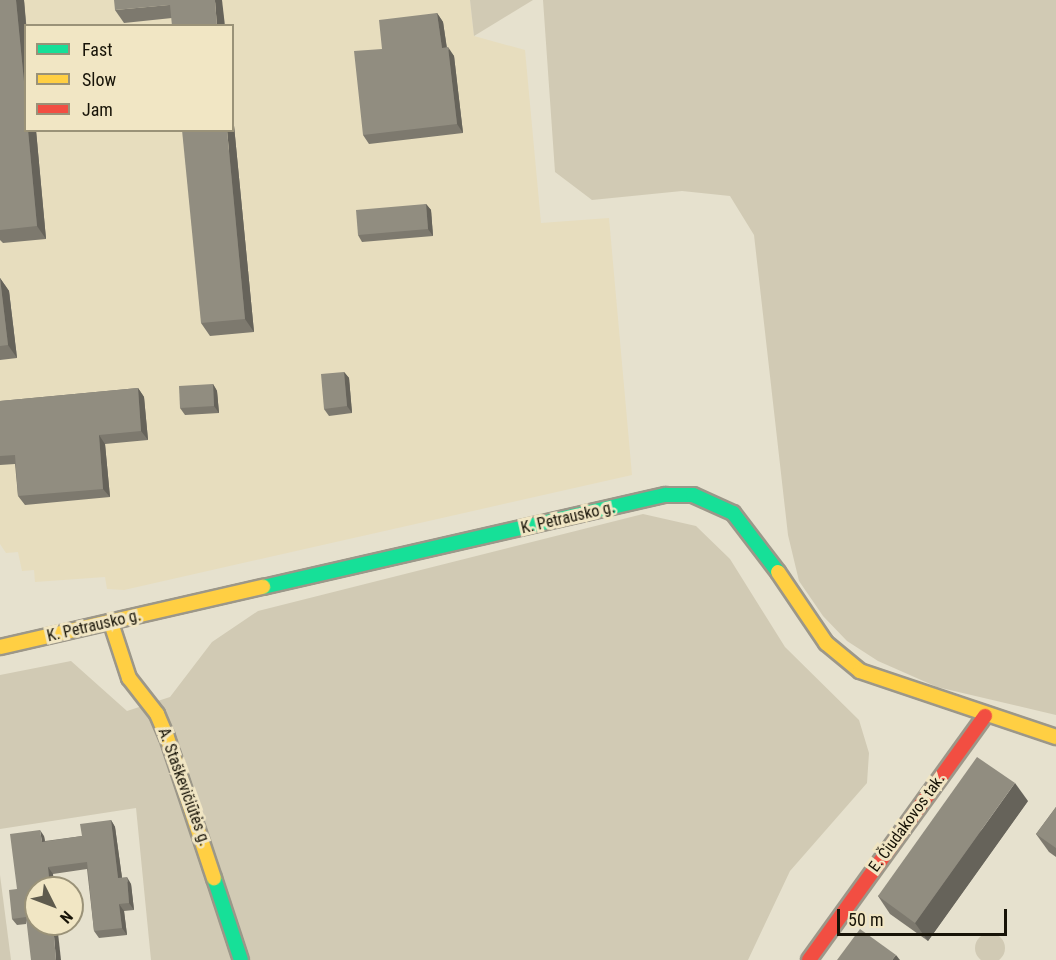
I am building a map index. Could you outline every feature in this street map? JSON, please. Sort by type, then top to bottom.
[{"type":"street","name":"K. Petrausko g.","points":[[0,647],[666,495],[693,495],[733,513],[747,527],[826,643],[841,658],[883,680],[985,716],[1056,737]]},
{"type":"street","name":"A. Staškevičiūtės g.","points":[[111,622],[129,678],[157,714],[167,737],[241,960]]},
{"type":"street","name":"E. Čiudakovos tak.","points":[[809,960],[985,716]]},
{"type":"shaded area","points":[[0,0],[470,0],[474,36],[525,50],[541,223],[609,218],[632,475],[124,590],[107,589],[105,577],[35,582],[34,570],[22,571],[18,552],[6,553],[0,544],[0,360],[17,357],[9,291],[0,292]]},
{"type":"shaded area","points":[[470,0],[533,0],[474,36]]},
{"type":"shaded area","points":[[543,0],[1056,0],[1056,715],[937,687],[878,661],[847,641],[823,616],[799,581],[788,535],[754,235],[730,196],[682,191],[592,200],[555,172]]},
{"type":"shaded area","points":[[643,514],[696,526],[730,559],[785,647],[859,720],[869,753],[867,783],[790,871],[748,960],[151,960],[136,808],[0,829],[0,675],[71,661],[127,711],[170,697],[212,642],[258,611]]},
{"type":"shaded area","points":[[0,875],[11,960],[0,960]]},
{"type":"shaded area","points":[[984,934],[996,934],[1004,942],[1004,954],[998,961],[982,961],[976,954],[976,942]]},
{"type":"building","points":[[0,0],[16,0],[24,82],[24,132],[28,132],[37,226],[0,230]]},
{"type":"building","points":[[114,0],[215,0],[217,24],[172,24],[170,5],[115,10]]},
{"type":"building","points":[[437,13],[442,48],[448,47],[457,124],[363,135],[354,51],[382,49],[379,20]]},
{"type":"building","points":[[182,132],[227,132],[245,319],[201,323]]},
{"type":"building","points":[[426,204],[428,229],[358,235],[356,210]]},
{"type":"building","points":[[0,278],[8,345],[0,346]]},
{"type":"building","points":[[344,372],[347,406],[324,409],[321,374]]},
{"type":"building","points":[[213,384],[214,406],[180,408],[179,386]]},
{"type":"building","points":[[138,388],[141,431],[99,435],[103,489],[18,496],[15,455],[0,456],[0,401]]},
{"type":"building","points":[[977,757],[1015,783],[915,923],[878,896]]},
{"type":"building","points":[[1056,807],[1056,848],[1036,834]]},
{"type":"building","points":[[111,820],[118,878],[127,877],[129,903],[119,904],[122,928],[94,931],[87,862],[48,867],[49,876],[24,876],[24,917],[12,919],[9,890],[17,889],[10,834],[40,830],[42,842],[82,836],[80,824]]},
{"type":"building","points":[[860,929],[896,955],[892,960],[837,960]]},
{"type":"building","points":[[28,936],[54,936],[56,960],[31,960]]},
{"type":"traffic: fast","points":[[263,587],[666,495],[693,495],[733,513],[778,572]]},
{"type":"traffic: fast","points":[[214,878],[241,960]]},
{"type":"traffic: slow","points":[[778,572],[826,643],[860,671],[1056,737]]},
{"type":"traffic: slow","points":[[0,647],[263,587]]},
{"type":"traffic: slow","points":[[111,623],[129,678],[157,714],[167,737],[214,878]]},
{"type":"traffic: jam","points":[[809,960],[985,716]]}]
